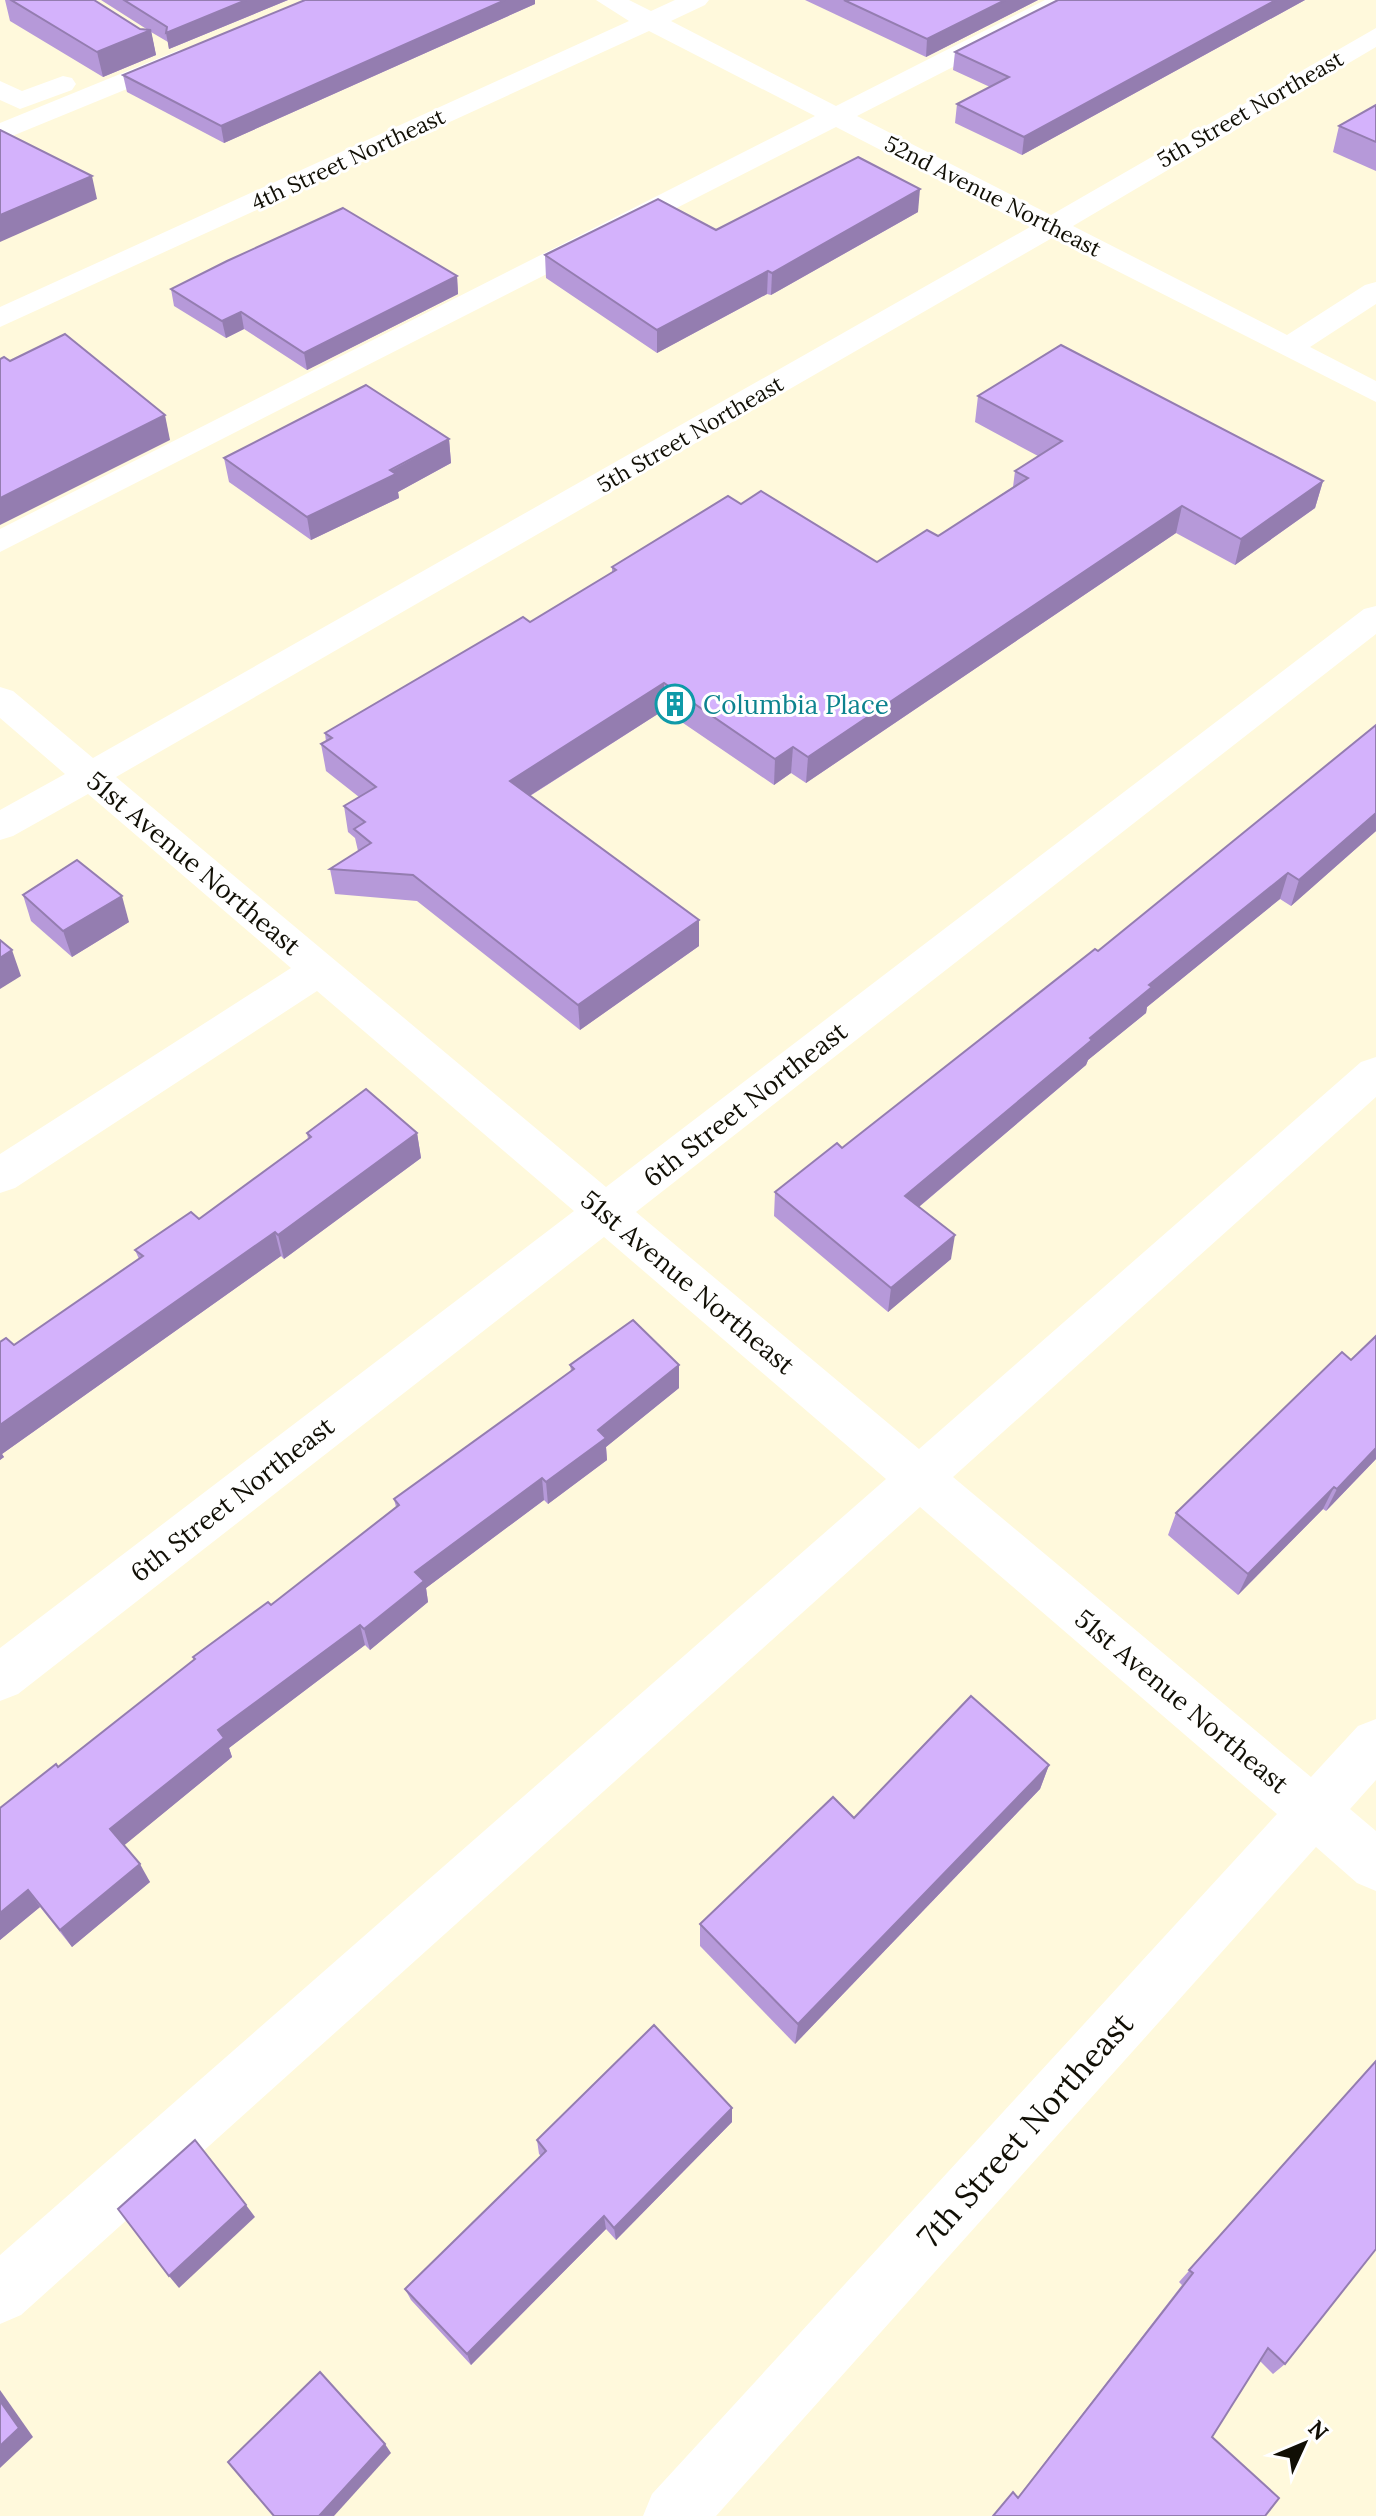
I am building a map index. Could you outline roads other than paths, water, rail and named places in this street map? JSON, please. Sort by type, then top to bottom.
[{"type":"street","name":"52nd Avenue Northeast","points":[[609,0],[1376,393]]},
{"type":"street","name":"4th Street Northeast","points":[[0,318],[696,0]]},
{"type":"street","points":[[0,542],[1065,0]]},
{"type":"street","name":"5th Street Northeast","points":[[0,827],[979,269],[1049,225],[1376,36]]},
{"type":"street","points":[[0,89],[20,101],[193,41],[0,133]]},
{"type":"street","points":[[1288,348],[1376,291]]},
{"type":"street","name":"6th Street Northeast","points":[[0,1678],[1376,617]]},
{"type":"street","name":"51st Avenue Northeast","points":[[0,699],[1376,1865]]},
{"type":"street","points":[[0,1176],[319,970]]},
{"type":"street","points":[[0,2294],[1376,1073]]},
{"type":"street","name":"7th Street Northeast","points":[[674,2516],[1376,1743]]},
{"type":"place","name":"Columbia Place","points":[[675,704]]}]
